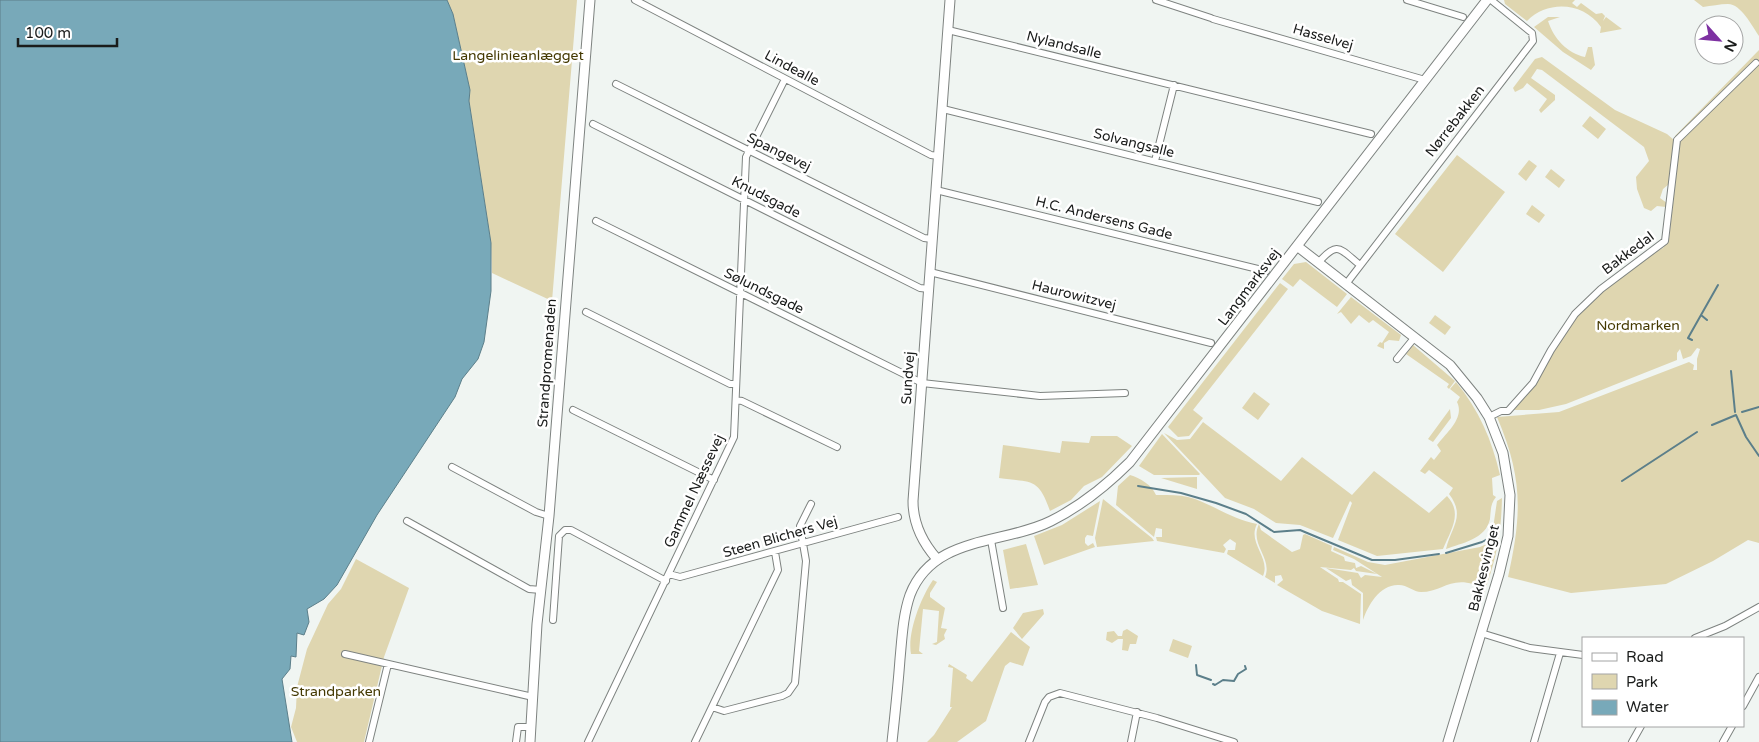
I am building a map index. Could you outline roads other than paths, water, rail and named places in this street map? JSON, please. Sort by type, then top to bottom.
[{"type":"street","name":"Strandpromenaden","points":[[530,742],[590,0]]},
{"type":"street","name":"Lindealle","points":[[634,0],[931,155],[938,156]]},
{"type":"street","name":"Sundvej","points":[[937,559],[919,534],[913,510],[950,0]]},
{"type":"street","name":"Hasselvej","points":[[1156,0],[1425,80]]},
{"type":"street","points":[[1407,0],[1463,17]]},
{"type":"street","name":"Langmarksvej","points":[[937,559],[967,544],[991,540],[1051,521],[1075,507],[1114,478],[1146,443],[1425,80],[1489,0]]},
{"type":"street","name":"Nørrebakken","points":[[1346,284],[1534,39],[1532,33],[1489,0]]},
{"type":"street","name":"Nylandsalle","points":[[948,30],[1174,84],[1371,134]]},
{"type":"street","name":"Bakkedal","points":[[1489,417],[1500,411],[1508,411],[1533,383],[1574,314],[1590,298],[1641,257],[1661,246],[1665,241],[1677,140],[1756,63]]},
{"type":"street","points":[[748,150],[785,79]]},
{"type":"street","name":"Spangevej","points":[[616,84],[924,238],[932,239]]},
{"type":"street","points":[[1155,162],[1174,84]]},
{"type":"street","name":"Solvangsalle","points":[[942,109],[1318,202]]},
{"type":"street","name":"Knudsgade","points":[[593,124],[920,288],[929,289]]},
{"type":"street","name":"Gammel Næssevej","points":[[588,742],[734,436],[746,157],[748,150]]},
{"type":"street","name":"H.C. Andersens Gade","points":[[936,190],[1266,271]]},
{"type":"street","name":"Sølundsgade","points":[[596,221],[922,383]]},
{"type":"street","name":"Bakkesvinget","points":[[1297,246],[1436,353],[1462,378],[1489,417],[1503,453],[1508,474],[1510,514],[1503,560],[1448,742]]},
{"type":"street","points":[[1318,262],[1328,251],[1334,248],[1341,250],[1360,265]]},
{"type":"street","name":"Haurowitzvej","points":[[930,272],[1212,343]]},
{"type":"street","points":[[586,312],[730,384],[736,384]]},
{"type":"street","points":[[1397,360],[1415,337]]},
{"type":"street","points":[[922,383],[1040,396],[1125,393]]},
{"type":"street","points":[[736,400],[742,401],[837,447]]},
{"type":"street","points":[[573,410],[714,480]]},
{"type":"street","points":[[452,467],[536,512],[549,516]]},
{"type":"street","points":[[712,707],[728,710],[782,696],[792,688],[796,679],[806,566],[800,526],[811,504]]},
{"type":"street","name":"Steen Blichers Vej","points":[[669,574],[680,578],[898,517]]},
{"type":"street","points":[[407,521],[529,589],[541,590]]},
{"type":"street","points":[[553,620],[559,536],[566,530],[571,530],[666,581]]},
{"type":"street","points":[[991,540],[1003,608]]},
{"type":"street","points":[[695,742],[778,570],[775,552]]},
{"type":"street","points":[[892,742],[901,646],[908,602],[920,577],[937,559]]},
{"type":"street","points":[[1698,637],[1725,626],[1759,607]]},
{"type":"street","points":[[1481,633],[1530,648],[1582,655]]},
{"type":"street","points":[[1534,742],[1560,653]]},
{"type":"street","points":[[345,654],[533,697]]},
{"type":"street","points":[[370,742],[388,664]]},
{"type":"street","points":[[1744,704],[1759,677]]},
{"type":"street","points":[[1029,742],[1045,702],[1054,694],[1065,693],[1137,712],[1234,742]]},
{"type":"street","points":[[1131,742],[1137,712]]},
{"type":"street","points":[[516,742],[518,727],[531,727]]},
{"type":"street","points":[[1632,742],[1640,727]]},
{"type":"street","points":[[1722,742],[1731,727]]},
{"type":"water","points":[[0,0],[447,0],[453,14],[470,90],[469,101],[491,243],[491,291],[484,342],[478,359],[462,379],[455,397],[377,515],[337,585],[324,599],[307,609],[309,622],[304,635],[297,633],[296,657],[291,656],[290,669],[282,679],[292,742],[0,742]]},
{"type":"waterway","points":[[1701,315],[1718,285]]},
{"type":"waterway","points":[[1692,340],[1688,338],[1701,315],[1707,320]]},
{"type":"waterway","points":[[1731,371],[1735,412]]},
{"type":"waterway","points":[[1742,412],[1759,407]]},
{"type":"waterway","points":[[1712,425],[1736,415],[1746,437],[1759,456]]},
{"type":"waterway","points":[[1622,481],[1697,432]]},
{"type":"waterway","points":[[1138,486],[1181,493],[1216,503],[1246,514],[1274,532],[1300,530],[1372,560],[1395,560],[1439,554]]},
{"type":"waterway","points":[[1446,553],[1482,542],[1491,537]]},
{"type":"waterway","points":[[1196,665],[1197,675],[1211,680]]},
{"type":"waterway","points":[[1213,684],[1215,685],[1223,680],[1234,681],[1238,674],[1246,669],[1245,666]]},
{"type":"park label","name":"Langelinieanlægget","points":[[518,55]]},
{"type":"park label","name":"Nordmarken","points":[[1638,325]]},
{"type":"park label","name":"Strandparken","points":[[336,691]]}]
